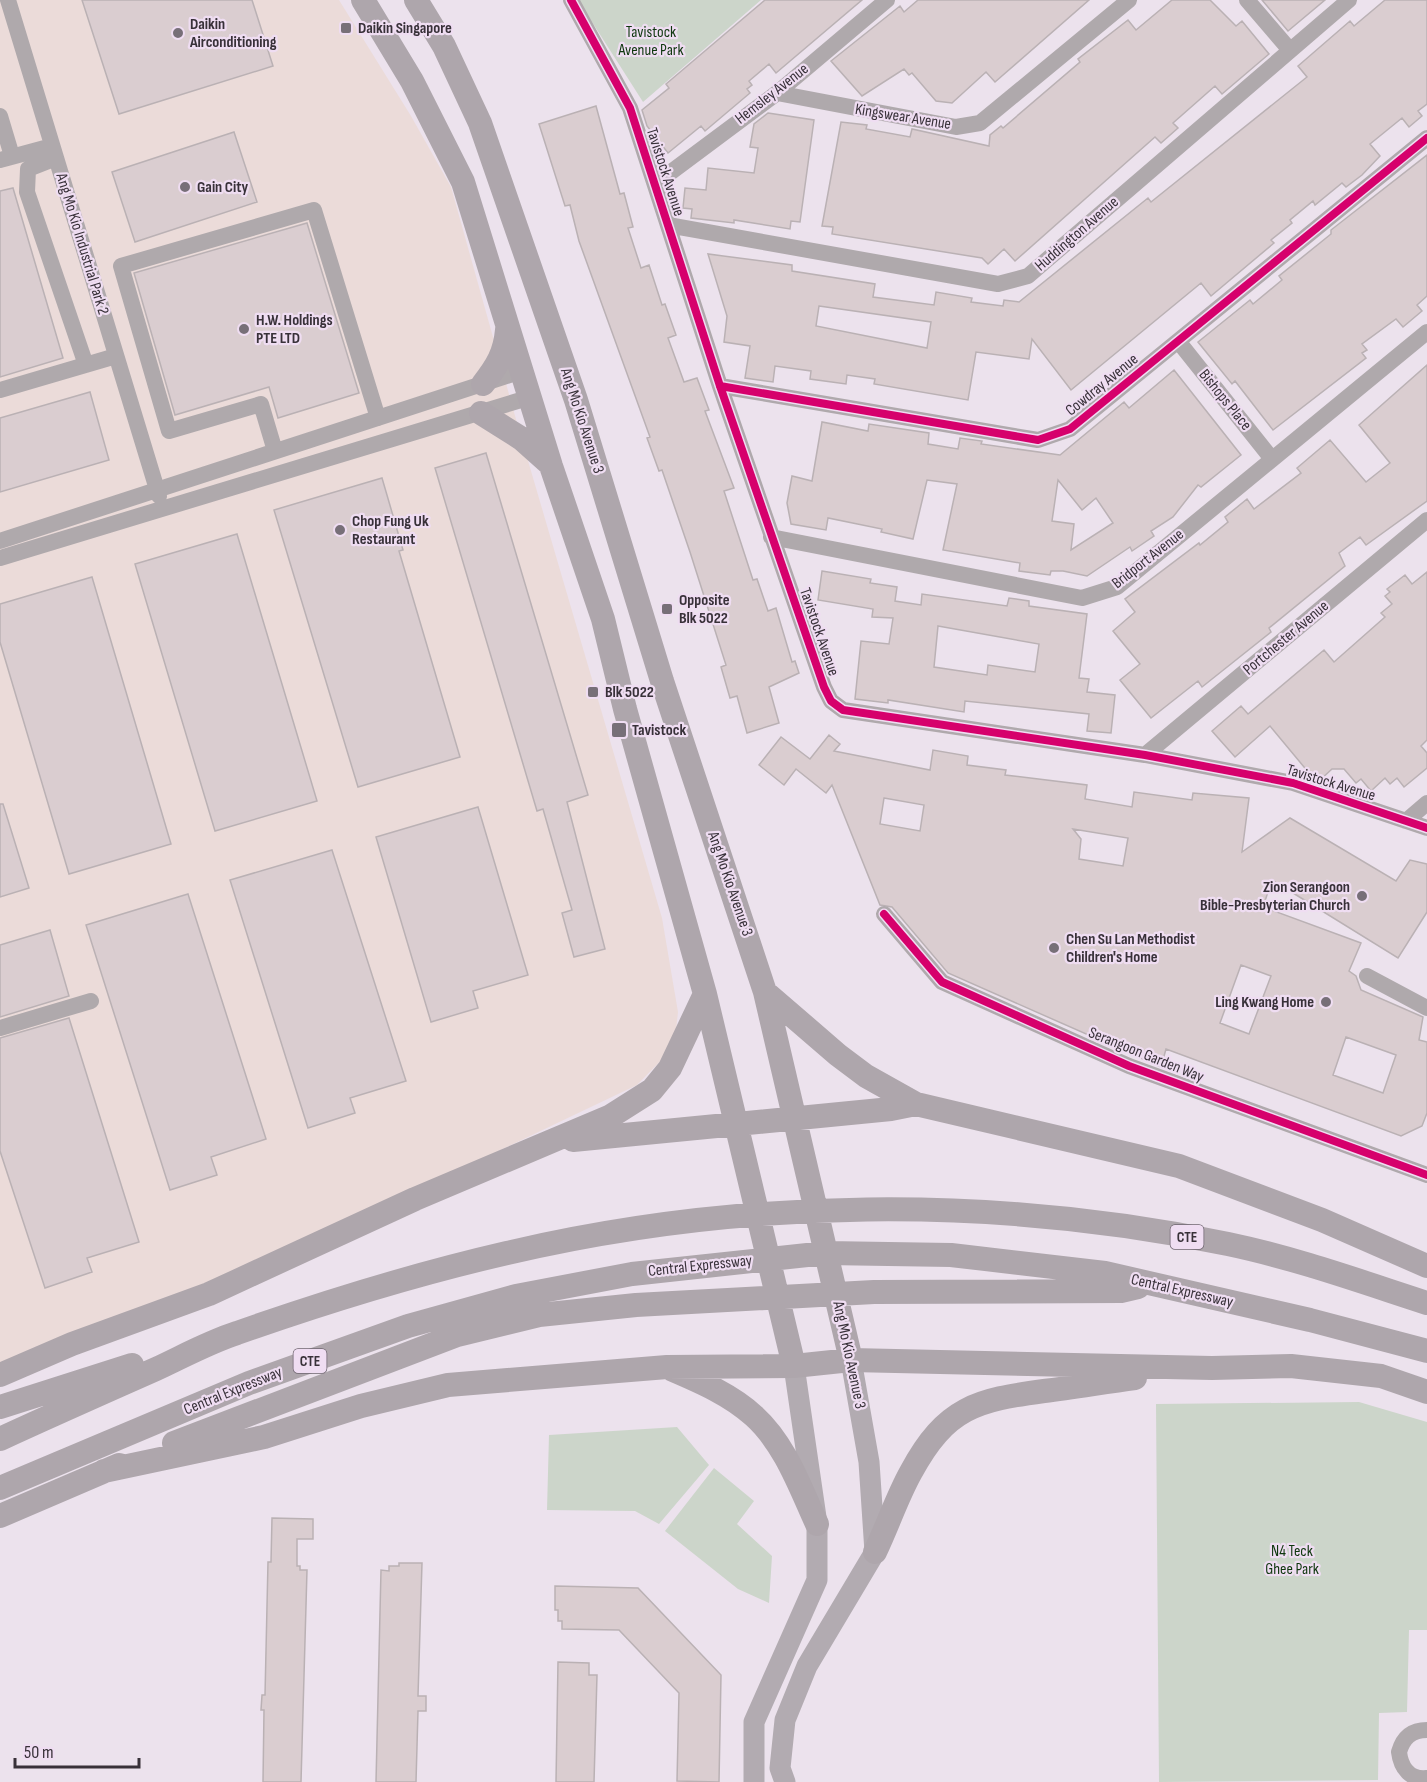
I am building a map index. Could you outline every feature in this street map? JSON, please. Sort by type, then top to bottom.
[{"type":"highway","points":[[363,0],[412,81],[463,182],[551,466],[603,620],[625,709],[705,994],[794,1366]]},
{"type":"highway","name":"Ang Mo Kio Avenue 3","points":[[416,0],[444,46],[486,141],[576,400],[662,681],[765,992],[851,1360]]},
{"type":"highway","points":[[451,156],[463,164],[477,163],[484,156],[486,141]]},
{"type":"highway","points":[[483,384],[506,349],[507,326]]},
{"type":"highway","points":[[481,412],[522,439],[551,466]]},
{"type":"highway","points":[[765,992],[858,1070],[916,1104],[1179,1166],[1322,1220],[1427,1266]]},
{"type":"highway","points":[[0,1375],[72,1344],[209,1294],[415,1199],[611,1116],[652,1090],[679,1053],[705,994]]},
{"type":"highway","points":[[548,1142],[891,1109],[916,1104]]},
{"type":"highway","name":"CTE","points":[[0,1439],[233,1334],[379,1287],[497,1255],[624,1231],[732,1216],[818,1211],[940,1210],[1042,1216],[1136,1227],[1232,1245],[1427,1303]]},
{"type":"highway","name":"Central Expressway","points":[[0,1488],[249,1383],[408,1326],[516,1296],[632,1274],[826,1253],[951,1255],[1094,1272],[1310,1320],[1427,1352]]},
{"type":"highway","points":[[0,1516],[104,1471],[457,1335],[539,1315],[636,1305],[874,1292],[1127,1291],[1151,1283]]},
{"type":"highway","points":[[0,1407],[233,1334]]},
{"type":"highway","points":[[104,1471],[264,1437],[361,1406],[448,1384],[667,1367],[794,1366],[851,1360],[1212,1368],[1291,1366],[1381,1376],[1427,1392]]},
{"type":"highway","points":[[667,1367],[710,1386],[755,1417],[784,1453],[817,1524]]},
{"type":"highway","points":[[875,1551],[911,1471],[937,1434],[966,1409],[979,1402],[1016,1393],[1212,1368]]},
{"type":"main road","name":"Ang Mo Kio Avenue 3","points":[[851,1360],[870,1462],[875,1551]]},
{"type":"main road","points":[[754,1782],[754,1722],[817,1580],[817,1524],[794,1366]]},
{"type":"main road","points":[[785,1782],[780,1768],[785,1720],[807,1666],[875,1551]]},
{"type":"street","name":"Ang Mo Kio Industrial Park 2","points":[[8,0],[163,509]]},
{"type":"street","name":"Tavistock Avenue","points":[[571,0],[630,108],[771,537],[831,701],[843,710],[1145,755],[1293,783],[1427,828]]},
{"type":"street","name":"Hemsley Avenue","points":[[655,184],[777,93],[887,0]]},
{"type":"street","name":"Kingswear Avenue","points":[[777,93],[956,127],[980,123],[1129,0]]},
{"type":"street","points":[[1247,0],[1289,49]]},
{"type":"street","name":"Huddington Avenue","points":[[668,225],[998,284],[1028,276],[1289,49],[1349,0]]},
{"type":"street","points":[[0,116],[6,158],[54,152]]},
{"type":"street","name":"Cowdray Avenue","points":[[720,386],[1038,440],[1070,429],[1427,138]]},
{"type":"street","points":[[54,152],[28,169],[27,192],[86,364]]},
{"type":"street","points":[[275,451],[261,404],[169,431],[121,266],[314,210],[378,418]]},
{"type":"street","name":"Bridport Avenue","points":[[771,537],[1082,598],[1117,587],[1427,332]]},
{"type":"street","name":"Bishops Place","points":[[1178,340],[1272,459]]},
{"type":"street","points":[[0,390],[116,356]]},
{"type":"street","points":[[0,541],[156,488],[522,371]]},
{"type":"street","points":[[0,558],[531,397]]},
{"type":"street","points":[[94,509],[100,528]]},
{"type":"street","name":"Portchester Avenue","points":[[1145,755],[1427,520]]},
{"type":"street","points":[[1406,820],[1427,803]]},
{"type":"street","name":"Serangoon Garden Way","points":[[884,914],[942,982],[1129,1066],[1427,1175]]},
{"type":"street","points":[[1367,976],[1427,1008]]},
{"type":"street","points":[[0,1028],[92,1001]]},
{"type":"street","points":[[1427,1730],[1415,1731],[1407,1736],[1399,1752],[1405,1770],[1412,1776],[1427,1778]]},
{"type":"shaded area","points":[[0,0],[339,0],[411,116],[451,187],[519,430],[662,918],[678,1012],[674,1047],[637,1085],[207,1290],[0,1368]]},
{"type":"green space","name":"Tavistock Avenue Park","points":[[578,0],[761,0],[643,102]]},
{"type":"green space","name":"N4 Teck Ghee Park","points":[[1359,1402],[1427,1422],[1427,1630],[1409,1630],[1407,1712],[1379,1713],[1378,1780],[1159,1782],[1156,1404]]},
{"type":"green space","points":[[677,1427],[709,1465],[659,1524],[635,1511],[547,1510],[549,1435]]},
{"type":"green space","points":[[714,1468],[754,1501],[737,1524],[772,1556],[769,1603],[738,1589],[665,1531]]},
{"type":"building","name":"Daikin Airconditioning","points":[[82,0],[252,0],[273,66],[119,114]]},
{"type":"building","points":[[765,0],[862,0],[776,73],[769,64],[749,81],[752,85],[747,89],[750,93],[705,131],[701,126],[668,153],[647,126],[642,110],[669,88],[666,84]]},
{"type":"building","points":[[918,0],[1089,0],[995,82],[986,72],[952,103],[936,101],[912,73],[909,75],[904,69],[862,96],[831,61],[900,6],[904,12]]},
{"type":"building","points":[[1172,0],[1210,0],[1236,26],[1242,21],[1269,54],[1222,94],[1215,86],[1173,123],[1178,128],[1161,143],[1155,137],[1015,261],[1004,249],[988,264],[982,258],[832,234],[833,227],[822,226],[841,122],[867,125],[866,129],[910,137],[912,129],[989,146],[990,135],[1001,126],[1003,128],[1080,62],[1078,59],[1128,20],[1136,30]]},
{"type":"building","points":[[1262,0],[1325,0],[1288,31]]},
{"type":"building","points":[[1385,0],[1427,0],[1427,104],[1418,111],[1422,116],[1409,127],[1402,118],[1370,144],[1380,156],[1362,175],[1346,187],[1342,183],[1315,205],[1313,201],[1290,220],[1292,223],[1271,240],[1274,243],[1211,296],[1201,283],[1071,390],[1032,339],[1029,359],[976,352],[968,400],[874,384],[875,379],[847,375],[846,384],[810,379],[811,371],[775,366],[773,382],[745,378],[750,346],[724,342],[727,316],[708,254],[792,265],[792,271],[875,284],[873,297],[934,305],[936,292],[972,298],[971,302],[1003,306],[1004,300],[1019,302],[1148,198],[1151,202],[1307,77],[1298,66],[1350,21],[1354,26]],"holes":[[[819,306],[931,322],[927,348],[816,326]]]},
{"type":"building","points":[[596,106],[620,194],[624,193],[633,227],[628,228],[641,268],[649,265],[662,305],[665,304],[676,335],[668,338],[684,382],[697,378],[709,410],[705,411],[734,488],[724,491],[753,580],[757,579],[768,611],[776,608],[792,662],[795,661],[799,673],[769,687],[779,723],[747,733],[737,696],[730,698],[721,667],[726,665],[690,552],[662,470],[659,471],[647,438],[650,437],[579,241],[570,205],[565,206],[539,124]]},
{"type":"building","points":[[768,113],[814,120],[800,222],[791,221],[790,229],[734,220],[734,223],[691,218],[692,209],[683,208],[685,188],[706,190],[708,168],[754,173],[758,148],[750,147],[754,124]]},
{"type":"building","name":"Gain City","points":[[234,132],[257,202],[135,242],[112,172]]},
{"type":"building","points":[[1427,155],[1427,296],[1417,305],[1422,311],[1403,327],[1396,319],[1362,344],[1367,350],[1362,353],[1366,358],[1273,430],[1235,381],[1232,384],[1198,342],[1250,300],[1253,304],[1282,280],[1279,276],[1331,234],[1331,230]]},
{"type":"building","points":[[13,188],[63,358],[0,377],[0,191]]},
{"type":"building","name":"H.W. Holdings PTE LTD","points":[[307,223],[359,393],[278,418],[269,387],[175,415],[134,273]]},
{"type":"building","points":[[1427,365],[1427,501],[1366,545],[1360,537],[1339,553],[1345,566],[1269,628],[1271,632],[1202,687],[1198,681],[1151,718],[1120,680],[1140,664],[1113,631],[1135,612],[1125,599],[1199,543],[1200,545],[1228,522],[1225,517],[1247,499],[1254,509],[1301,473],[1297,468],[1330,440],[1366,482],[1390,463],[1359,425]]},
{"type":"building","points":[[1174,370],[1241,455],[1201,487],[1198,485],[1173,517],[1151,531],[1154,536],[1132,551],[1130,547],[1087,576],[1063,571],[1051,571],[1050,575],[1019,571],[1020,563],[943,550],[957,484],[927,480],[913,539],[881,532],[882,529],[828,518],[826,530],[791,524],[787,503],[792,476],[812,481],[822,422],[868,431],[869,424],[929,433],[928,444],[958,449],[960,438],[982,441],[981,444],[1060,455],[1124,402],[1129,408]],"holes":[[[1058,480],[1082,510],[1096,498],[1113,523],[1071,550],[1074,524],[1052,521]]]},
{"type":"building","points":[[90,392],[109,460],[0,492],[0,418]]},
{"type":"building","points":[[486,453],[588,795],[567,802],[605,949],[574,957],[562,913],[572,910],[543,809],[537,811],[435,468]]},
{"type":"building","points":[[382,478],[403,550],[399,551],[460,757],[358,787],[274,510]]},
{"type":"building","points":[[237,534],[317,801],[215,831],[135,564]]},
{"type":"building","points":[[822,571],[871,579],[870,583],[897,587],[895,601],[921,605],[922,594],[1007,606],[1009,598],[1029,601],[1029,606],[1087,614],[1079,678],[1089,679],[1087,692],[1115,695],[1111,733],[1087,731],[1089,714],[965,701],[964,712],[888,700],[888,703],[855,699],[861,641],[889,644],[893,618],[872,617],[873,609],[818,600]],"holes":[[[938,626],[1039,644],[1035,672],[988,665],[987,675],[934,667]]]},
{"type":"building","points":[[1427,572],[1427,740],[1421,746],[1427,753],[1427,768],[1404,787],[1397,778],[1390,784],[1385,778],[1371,791],[1361,779],[1356,783],[1344,769],[1332,769],[1319,781],[1314,779],[1270,726],[1235,757],[1212,731],[1241,706],[1248,714],[1324,650],[1334,662],[1385,617],[1381,613],[1392,604],[1385,596],[1390,592],[1387,589],[1405,575],[1412,584]]},
{"type":"building","points":[[92,577],[171,844],[69,874],[0,642],[0,604]]},
{"type":"building","points":[[829,735],[840,744],[834,751],[930,770],[933,750],[968,756],[967,765],[1006,770],[1005,775],[1087,785],[1085,799],[1132,807],[1134,792],[1192,800],[1193,793],[1249,798],[1242,852],[1290,818],[1396,881],[1410,860],[1427,864],[1427,912],[1398,958],[1272,880],[1263,907],[1361,943],[1349,971],[1356,976],[1361,990],[1423,1017],[1419,1040],[1427,1042],[1427,1113],[1422,1126],[1401,1136],[1166,1049],[1161,1067],[948,973],[892,907],[880,905],[832,785],[826,793],[796,769],[784,785],[759,765],[781,737],[810,759]],"holes":[[[884,798],[924,805],[920,831],[880,824]],[[1073,829],[1128,838],[1123,866],[1079,859],[1081,839]],[[1241,965],[1271,976],[1249,1034],[1220,1023]],[[1346,1037],[1396,1055],[1383,1093],[1333,1075]]]},
{"type":"building","points":[[0,804],[3,804],[29,888],[0,897]]},
{"type":"building","points":[[478,807],[528,975],[473,991],[478,1008],[431,1022],[376,837]]},
{"type":"building","points":[[332,850],[406,1081],[350,1098],[355,1113],[308,1128],[230,880]]},
{"type":"building","points":[[188,894],[266,1139],[211,1157],[217,1175],[170,1190],[86,925]]},
{"type":"building","points":[[50,930],[69,996],[0,1017],[0,945]]},
{"type":"building","points":[[69,1018],[139,1242],[87,1258],[92,1272],[45,1288],[0,1151],[0,1038]]},
{"type":"building","points":[[272,1518],[313,1519],[313,1539],[297,1539],[297,1566],[300,1566],[300,1570],[307,1570],[301,1782],[263,1782],[264,1710],[261,1710],[262,1695],[265,1695],[268,1562],[271,1562]]},
{"type":"building","points":[[399,1563],[422,1563],[418,1696],[426,1696],[426,1711],[418,1711],[416,1782],[376,1782],[381,1570],[389,1571],[389,1566],[399,1566]]},
{"type":"building","points":[[555,1586],[638,1588],[721,1675],[719,1782],[677,1781],[679,1693],[619,1630],[562,1629],[562,1621],[558,1621],[558,1610],[555,1610]]},
{"type":"building","points":[[558,1662],[589,1663],[589,1675],[597,1675],[594,1782],[556,1782]]},
{"type":"cycle path","points":[[571,0],[630,108],[720,386],[824,687],[831,701],[843,710],[1145,755],[1293,783],[1427,828]]},
{"type":"cycle path","points":[[720,386],[1038,440],[1070,429],[1427,138]]},
{"type":"cycle path","points":[[884,914],[942,982],[1129,1066],[1427,1175]]},
{"type":"place","name":"Daikin Singapore","points":[[346,28]]},
{"type":"place","name":"Daikin Airconditioning","points":[[178,33]]},
{"type":"place","name":"Gain City","points":[[185,187]]},
{"type":"place","name":"H.W. Holdings PTE LTD","points":[[244,329]]},
{"type":"place","name":"Chop Fung Uk Restaurant","points":[[340,530]]},
{"type":"place","name":"Opposite Blk 5022","points":[[667,609]]},
{"type":"place","name":"Blk 5022","points":[[593,692]]},
{"type":"place","name":"Tavistock","points":[[619,730]]},
{"type":"place","name":"Zion Serangoon Bible-Presbyterian Church","points":[[1362,896]]},
{"type":"place","name":"Chen Su Lan Methodist Children's Home","points":[[1054,948]]},
{"type":"place","name":"Ling Kwang Home","points":[[1326,1002]]}]
